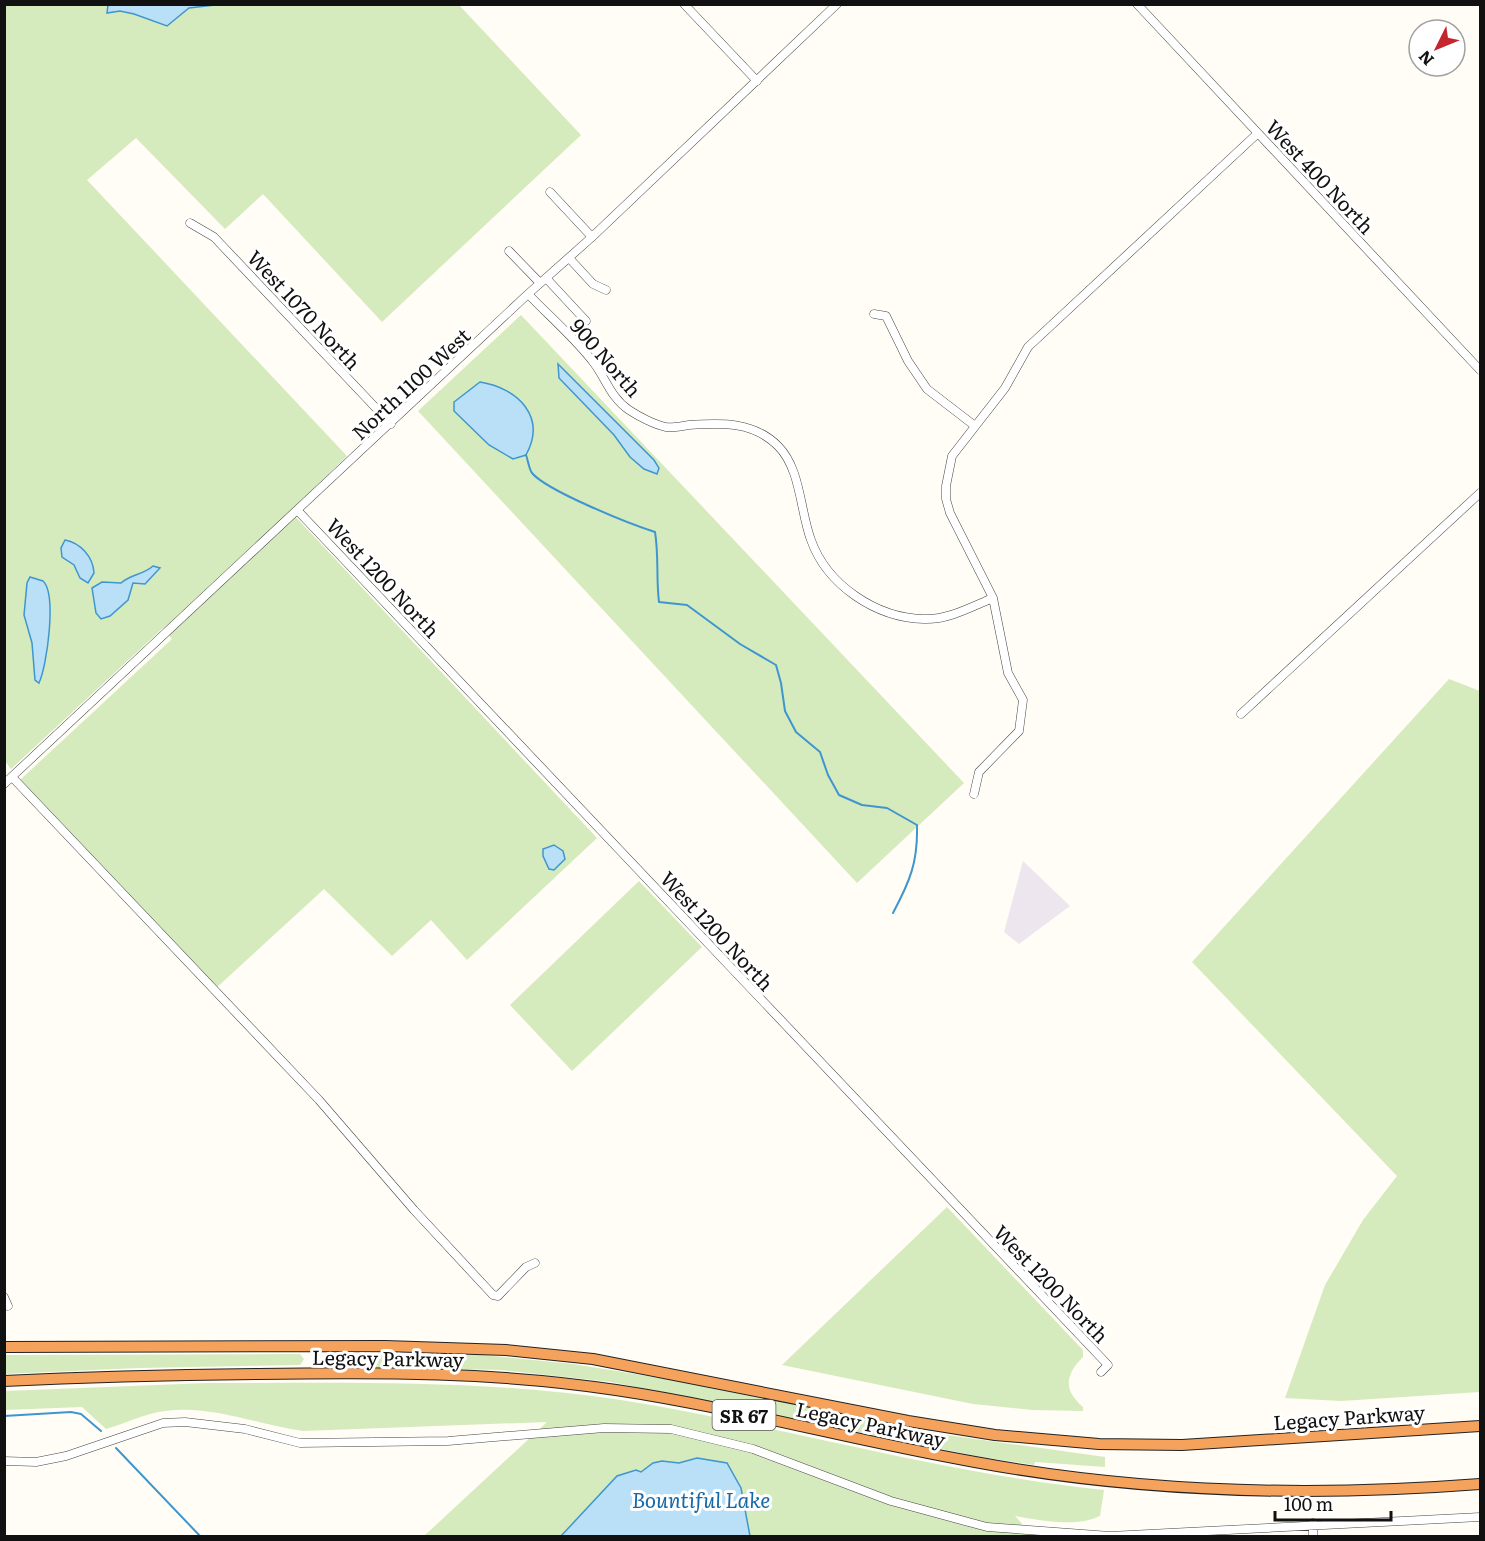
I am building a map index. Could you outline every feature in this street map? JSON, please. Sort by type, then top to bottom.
[{"type":"highway","name":"Legacy Parkway","points":[[4,1347],[385,1346],[507,1350],[593,1359],[908,1421],[984,1433],[1099,1444],[1182,1445],[1480,1426]]},
{"type":"highway","name":"Legacy Parkway","points":[[4,1381],[140,1375],[326,1373],[441,1374],[542,1381],[618,1390],[975,1462],[1102,1482],[1258,1492],[1414,1489],[1480,1484]]},
{"type":"street","points":[[684,4],[757,81]]},
{"type":"street","name":"North 1100 West","points":[[4,784],[528,294],[592,237],[837,4]]},
{"type":"street","name":"West 400 North","points":[[1137,4],[1480,370]]},
{"type":"street","points":[[974,794],[979,772],[1018,730],[1023,700],[1008,673],[993,598],[950,513],[946,499],[952,456],[1005,388],[1037,337],[1258,133]]},
{"type":"street","points":[[550,192],[592,237]]},
{"type":"street","name":"West 1070 North","points":[[190,223],[214,237],[391,424]]},
{"type":"street","points":[[509,251],[586,321]]},
{"type":"street","points":[[569,258],[593,284],[606,290]]},
{"type":"street","name":"900 North","points":[[528,294],[594,363],[608,390],[628,410],[667,427],[740,424],[778,446],[790,465],[811,541],[823,563],[840,582],[862,600],[887,613],[924,619],[955,614],[993,598]]},
{"type":"street","points":[[874,314],[886,316],[908,361],[927,388],[975,426]]},
{"type":"street","points":[[1241,714],[1480,493]]},
{"type":"street","name":"West 1200 North","points":[[298,511],[1108,1365],[1101,1372]]},
{"type":"street","points":[[12,777],[320,1100],[414,1210],[493,1295],[498,1296],[526,1267],[535,1263]]},
{"type":"street","points":[[4,1297],[8,1306]]},
{"type":"street","points":[[4,1461],[36,1462],[66,1456],[163,1423],[185,1422],[245,1429],[300,1443],[448,1440],[604,1428],[671,1429],[753,1449],[891,1501],[987,1527],[1110,1536],[1313,1523],[1480,1517]]},
{"type":"street","points":[[1313,1523],[1313,1536]]},
{"type":"shaded area","points":[[1023,861],[1070,906],[1019,944],[1004,932]]},
{"type":"green space","points":[[4,5],[459,5],[581,135],[382,322],[263,194],[225,229],[136,138],[87,180],[347,456],[290,511],[597,838],[467,960],[431,920],[392,956],[324,889],[215,989],[20,780],[172,639],[163,628],[11,769],[5,761]]},
{"type":"green space","points":[[521,315],[964,783],[857,883],[418,411]]},
{"type":"green space","points":[[1449,679],[1480,691],[1480,1392],[1341,1401],[1285,1398],[1325,1285],[1363,1220],[1397,1176],[1192,962]]},
{"type":"green space","points":[[639,881],[702,947],[572,1071],[510,1005]]},
{"type":"green space","points":[[947,1207],[1083,1350],[1083,1357],[1070,1376],[1069,1388],[1083,1407],[1083,1411],[1032,1410],[973,1404],[782,1365]]},
{"type":"green space","points":[[300,1354],[304,1359],[300,1365],[139,1368],[5,1374],[5,1355]]},
{"type":"green space","points":[[328,1354],[483,1355],[573,1364],[672,1380],[947,1435],[1105,1457],[1105,1467],[1035,1462],[1034,1465],[981,1457],[611,1382],[501,1370],[330,1366],[325,1362]]},
{"type":"green space","points":[[207,1383],[466,1385],[570,1393],[682,1411],[982,1472],[1104,1490],[1100,1516],[1090,1520],[1058,1522],[1015,1516],[1033,1536],[424,1536],[547,1422],[303,1431],[208,1411],[169,1410],[106,1429],[82,1407],[5,1410],[5,1391]]},
{"type":"water","points":[[108,5],[215,5],[189,8],[167,26],[134,14],[120,11],[107,13]]},
{"type":"water","points":[[558,364],[654,460],[659,468],[657,474],[644,469],[630,457],[614,435],[559,378]]},
{"type":"water","points":[[480,382],[506,391],[525,406],[531,417],[533,428],[532,441],[526,455],[513,459],[489,445],[454,411],[454,402]]},
{"type":"water","points":[[65,540],[81,547],[91,561],[94,573],[88,583],[80,578],[74,565],[62,557],[61,548]]},
{"type":"water","points":[[153,566],[160,568],[145,584],[133,583],[128,600],[110,616],[101,619],[96,613],[92,588],[102,582],[121,583]]},
{"type":"water","points":[[30,577],[43,581],[49,600],[47,647],[39,683],[35,680],[32,643],[24,615],[27,583]]},
{"type":"water","points":[[554,845],[563,851],[565,859],[554,870],[549,869],[543,856],[543,849]]},
{"type":"water","name":"Bountiful Lake","points":[[697,1458],[727,1463],[741,1488],[750,1536],[561,1536],[617,1476],[636,1470],[641,1472],[653,1463],[662,1461],[679,1463]]},
{"type":"waterway","points":[[526,455],[532,473],[554,489],[609,515],[655,532],[659,602],[687,605],[740,644],[776,665],[785,711],[796,732],[820,752],[828,775],[839,795],[862,805],[887,808],[917,825],[912,871],[893,913]]},
{"type":"waterway","points":[[4,1416],[71,1412],[81,1414],[101,1431]]},
{"type":"waterway","points":[[116,1448],[200,1536]]}]
